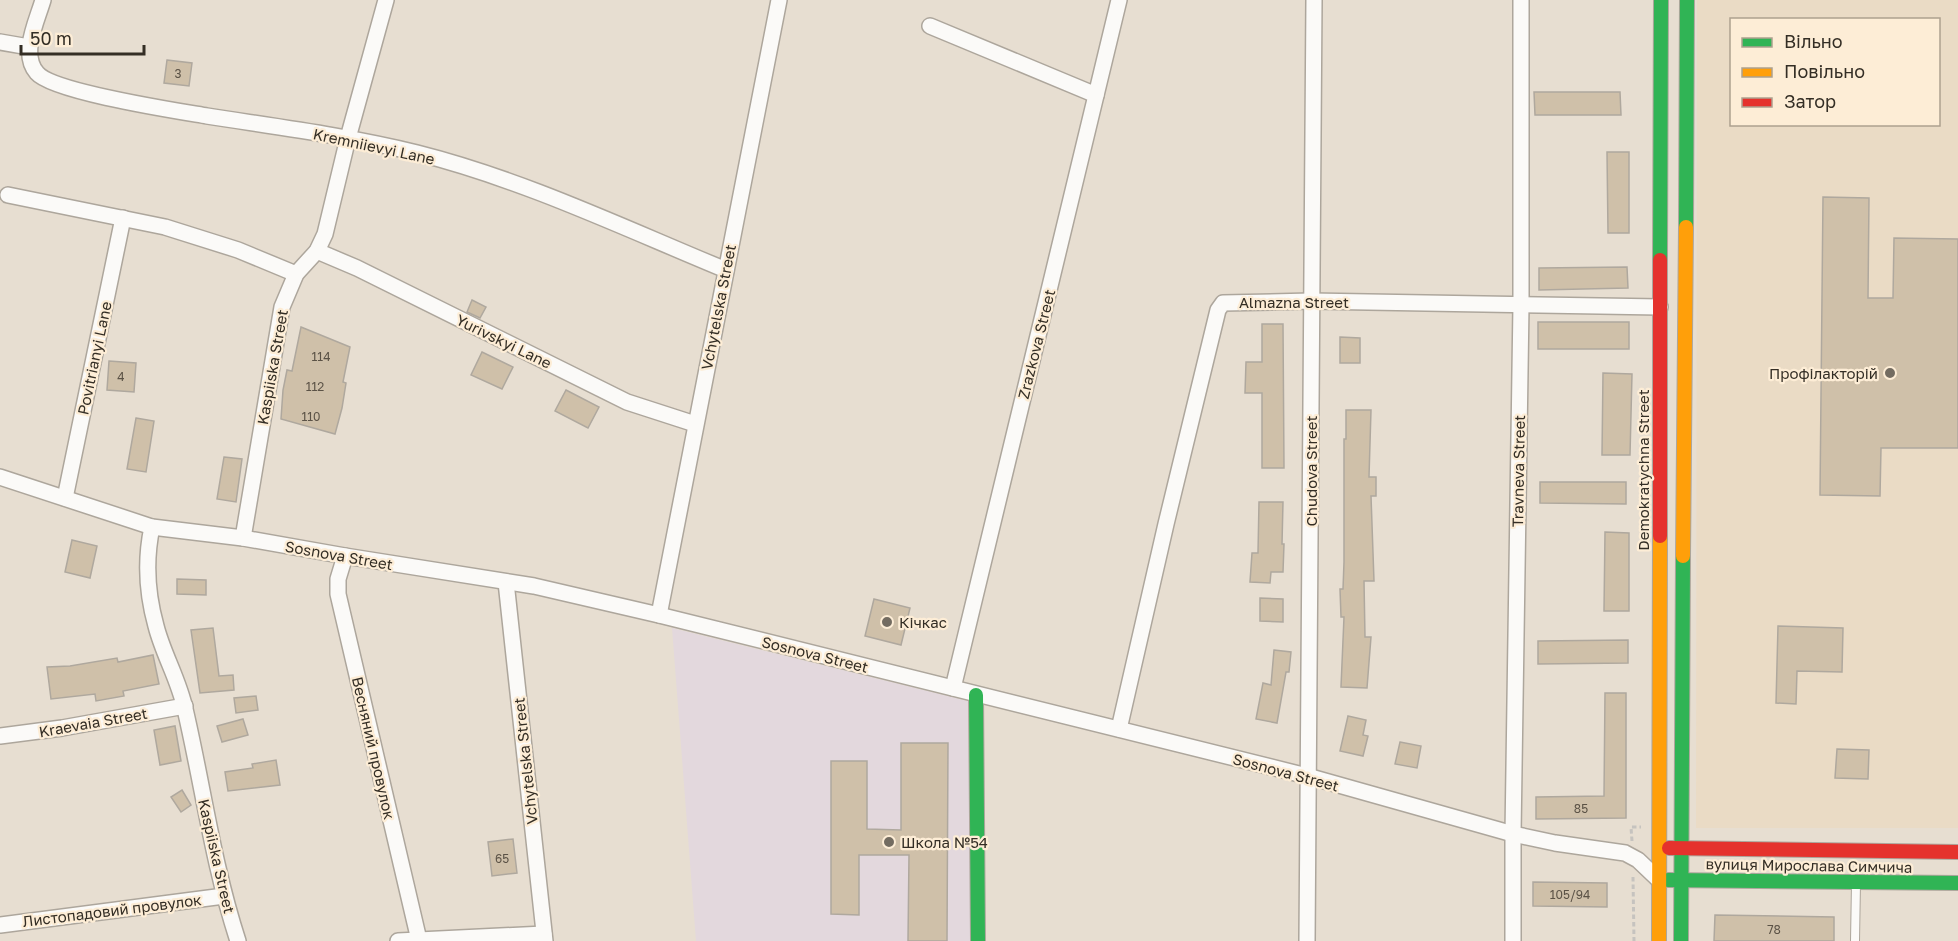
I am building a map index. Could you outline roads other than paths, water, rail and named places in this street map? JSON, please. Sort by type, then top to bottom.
[{"type":"street","points":[[0,42],[29,47],[43,0]]},
{"type":"street","name":"Kaspiiska Street","points":[[243,538],[282,307],[296,274],[317,251],[327,226],[348,138],[386,0]]},
{"type":"street","name":"Vchytelska Street","points":[[659,615],[779,0]]},
{"type":"street","name":"Zrazkova Street","points":[[952,688],[1119,0]]},
{"type":"street","name":"Chudova Street","points":[[1307,941],[1314,0]]},
{"type":"street","name":"Travneva Street","points":[[1513,941],[1521,305],[1521,0]]},
{"type":"street","name":"Demokratychna Street","points":[[1659,941],[1661,0]]},
{"type":"street","points":[[1681,941],[1687,0]]},
{"type":"street","points":[[930,26],[1096,95]]},
{"type":"street","name":"Kremniievyi Lane","points":[[29,47],[36,73],[51,83],[143,105],[348,138],[418,154],[534,189],[726,270]]},
{"type":"street","points":[[9,195],[123,218],[197,236],[296,274]]},
{"type":"street","name":"Povitrianyi Lane","points":[[65,498],[123,218]]},
{"type":"street","name":"Yurivskyi Lane","points":[[317,251],[357,268],[627,402],[695,424]]},
{"type":"street","name":"Almazna Street","points":[[1119,729],[1166,524],[1221,305],[1226,302],[1311,301],[1660,307]]},
{"type":"street","name":"Sosnova Street","points":[[0,477],[152,527],[243,538],[560,591],[1307,776],[1513,834],[1630,854],[1659,848]]},
{"type":"street","name":"Kaspiiska Street","points":[[152,527],[146,552],[148,581],[156,626],[185,706],[224,896],[238,941]]},
{"type":"street","name":"Весняний провулок","points":[[345,556],[338,579],[338,594],[419,940]]},
{"type":"street","name":"Vchytelska Street","points":[[506,582],[545,938]]},
{"type":"street","points":[[976,695],[978,941]]},
{"type":"street","name":"Kraevaia Street","points":[[0,736],[62,728],[185,706]]},
{"type":"street","name":"вулиця Мирослава Симчича","points":[[1659,848],[1958,852]]},
{"type":"street","points":[[1630,854],[1659,880]]},
{"type":"street","name":"вулиця Мирослава Симчича","points":[[1659,880],[1958,883]]},
{"type":"street","name":"Листопадовий провулок","points":[[0,925],[224,896]]},
{"type":"street","points":[[398,941],[545,938]]},
{"type":"lane","points":[[1855,941],[1856,881]]},
{"type":"place","name":"Профілакторій","points":[[1890,373]]},
{"type":"place","name":"Кічкас","points":[[887,622]]},
{"type":"place","name":"Школа №54","points":[[889,842]]}]
